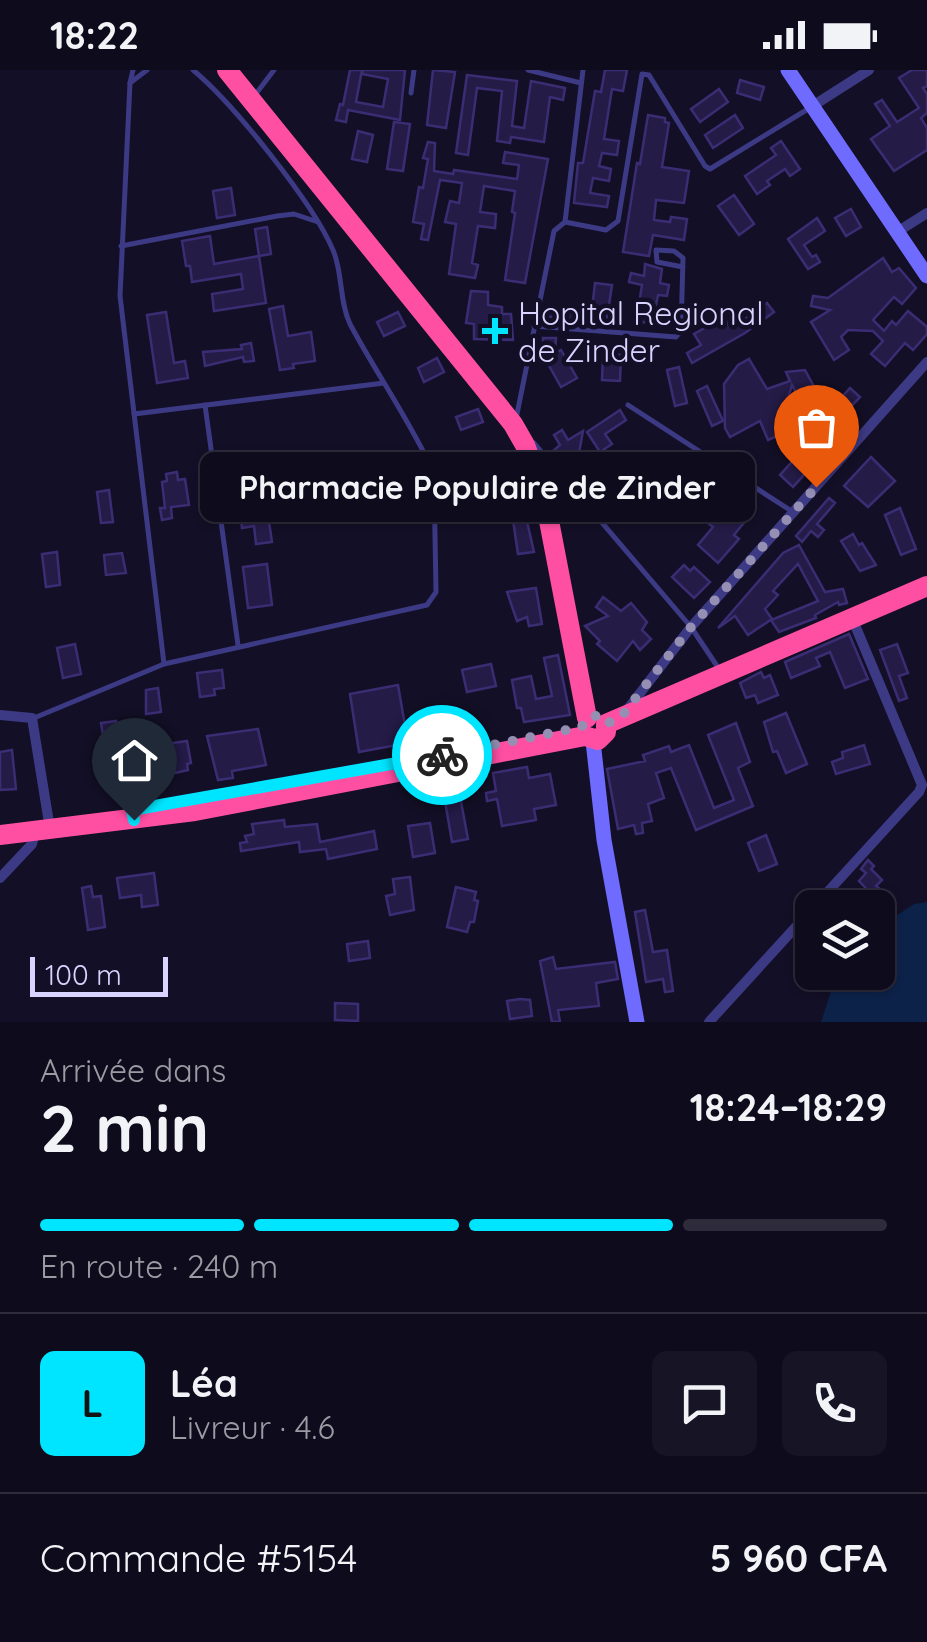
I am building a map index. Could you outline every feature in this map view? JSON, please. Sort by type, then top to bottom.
[{"type":"highway","points":[[228,70],[254,97],[534,444],[555,500],[595,726]]},
{"type":"highway","points":[[238,70],[254,97]]},
{"type":"highway","points":[[515,420],[546,500],[595,726]]},
{"type":"highway","points":[[0,834],[260,793],[595,726],[927,586]]},
{"type":"highway","points":[[0,825],[42,825]]},
{"type":"street","points":[[788,70],[927,276]]},
{"type":"street","points":[[811,107],[869,70]]},
{"type":"street","points":[[898,232],[927,213]]},
{"type":"street","points":[[636,1022],[604,840],[595,726],[691,627],[927,362]]},
{"type":"street","points":[[709,1022],[922,786],[852,617]]},
{"type":"street","points":[[0,716],[32,718],[42,825],[32,844],[0,878]]},
{"type":"lane","points":[[133,70],[120,296],[164,664]]},
{"type":"lane","points":[[130,83],[147,70]]},
{"type":"lane","points":[[32,718],[164,664],[427,605],[434,600],[434,478],[422,448],[348,319],[337,262],[319,223],[216,91],[193,70]]},
{"type":"lane","points":[[254,97],[274,70]]},
{"type":"lane","points":[[411,94],[414,70]]},
{"type":"lane","points":[[528,70],[581,83]]},
{"type":"lane","points":[[565,222],[583,70]]},
{"type":"lane","points":[[515,420],[554,230],[565,222],[606,230],[618,221],[642,74],[649,75],[710,169],[811,107]]},
{"type":"lane","points":[[121,246],[276,216],[294,214],[319,223]]},
{"type":"lane","points":[[534,326],[676,337],[681,330],[683,266],[681,254],[664,248],[656,250],[658,262],[683,266]]},
{"type":"lane","points":[[134,414],[384,383]]},
{"type":"lane","points":[[205,405],[238,646]]},
{"type":"lane","points":[[628,405],[793,512]]},
{"type":"lane","points":[[534,444],[691,627],[721,672]]},
{"type":"water","points":[[927,902],[927,1022],[821,1022],[831,990],[895,990],[895,917],[914,904]]},
{"type":"building","points":[[350,70],[362,70],[356,102],[383,107],[388,79],[362,74],[363,70],[405,70],[400,120],[348,110],[346,122],[336,120]]},
{"type":"building","points":[[433,70],[455,72],[446,128],[427,125]]},
{"type":"building","points":[[605,70],[627,70],[623,91],[612,89],[604,139],[619,141],[617,155],[602,153],[599,166],[611,169],[609,181],[593,178],[590,193],[609,196],[607,207],[574,203],[578,163],[583,163],[595,91],[601,92]]},
{"type":"building","points":[[912,70],[927,70],[927,86],[923,88],[927,94],[927,113],[921,118],[927,128],[927,150],[894,171],[871,139],[890,126],[875,104],[882,100],[897,122],[919,108],[899,78]]},
{"type":"building","points":[[467,75],[517,81],[512,126],[524,128],[531,81],[565,88],[563,100],[550,97],[544,142],[511,137],[510,143],[497,141],[502,91],[477,88],[468,155],[456,153]]},
{"type":"building","points":[[740,80],[764,87],[760,100],[737,93]]},
{"type":"building","points":[[719,89],[728,102],[700,122],[691,109]]},
{"type":"building","points":[[648,115],[665,118],[669,123],[662,167],[689,171],[684,203],[656,200],[654,220],[687,219],[684,240],[653,235],[649,256],[623,252]]},
{"type":"building","points":[[735,115],[743,128],[713,148],[705,135]]},
{"type":"building","points":[[394,122],[410,124],[403,171],[387,169]]},
{"type":"building","points":[[358,131],[373,135],[367,162],[352,159]]},
{"type":"building","points":[[781,141],[800,169],[790,176],[785,169],[767,181],[770,185],[757,194],[745,176],[776,155],[771,148]]},
{"type":"building","points":[[428,142],[435,143],[434,171],[453,174],[454,170],[517,179],[519,165],[503,163],[505,152],[548,159],[525,283],[505,280],[515,191],[484,186],[480,212],[496,214],[495,228],[478,226],[472,263],[478,265],[475,278],[449,274],[456,224],[445,222],[450,201],[459,203],[462,183],[440,180],[428,240],[421,239],[424,224],[413,222],[419,187],[423,188],[428,159],[423,158]]},
{"type":"building","points":[[231,188],[235,215],[217,218],[213,191]]},
{"type":"building","points":[[734,195],[754,224],[739,235],[718,206]]},
{"type":"building","points":[[851,209],[861,227],[846,236],[835,218]]},
{"type":"building","points":[[817,218],[825,231],[804,245],[820,262],[808,269],[788,239]]},
{"type":"building","points":[[267,227],[271,254],[259,256],[255,229]]},
{"type":"building","points":[[210,236],[214,264],[259,256],[266,303],[214,311],[212,294],[243,289],[241,274],[192,282],[182,241]]},
{"type":"building","points":[[883,258],[892,272],[899,268],[916,288],[902,304],[894,297],[873,320],[884,331],[892,321],[896,325],[908,311],[927,327],[927,334],[913,350],[905,343],[885,366],[871,354],[883,341],[873,331],[848,330],[841,337],[849,350],[834,360],[811,322],[830,310],[811,306],[813,296],[828,298]]},
{"type":"building","points":[[645,264],[662,269],[660,283],[669,285],[667,296],[658,295],[655,310],[665,312],[664,323],[636,322],[642,285],[629,282],[631,273],[644,276]]},
{"type":"building","points":[[595,283],[612,285],[606,325],[545,316],[546,309],[591,317]]},
{"type":"building","points":[[471,291],[488,292],[488,305],[502,307],[502,314],[511,314],[513,340],[474,339],[474,324],[466,323]]},
{"type":"building","points":[[767,303],[774,312],[692,363],[687,353],[701,345],[694,334],[724,317],[729,326],[742,321]]},
{"type":"building","points":[[283,306],[288,336],[311,332],[315,361],[280,370],[269,309]]},
{"type":"building","points":[[166,312],[174,363],[185,361],[188,378],[157,383],[147,315]]},
{"type":"building","points":[[398,312],[405,326],[384,336],[377,322]]},
{"type":"building","points":[[543,338],[556,338],[555,353],[561,350],[577,378],[561,387],[543,355]]},
{"type":"building","points":[[251,343],[254,361],[244,362],[243,357],[205,366],[203,352],[242,349],[241,345]]},
{"type":"building","points":[[603,354],[621,355],[620,381],[602,380]]},
{"type":"building","points":[[437,358],[444,372],[424,382],[418,368]]},
{"type":"building","points":[[749,359],[767,389],[790,381],[786,372],[805,370],[818,394],[801,402],[792,385],[777,436],[768,440],[760,421],[730,437],[725,428],[724,384],[738,365]]},
{"type":"building","points":[[679,367],[687,403],[675,406],[667,370]]},
{"type":"building","points":[[707,386],[723,421],[712,426],[697,391]]},
{"type":"building","points":[[850,388],[860,397],[843,415],[834,406]]},
{"type":"building","points":[[478,409],[483,422],[461,430],[456,417]]},
{"type":"building","points":[[620,410],[626,420],[605,434],[612,444],[600,452],[587,432]]},
{"type":"building","points":[[797,412],[818,427],[793,457],[784,449],[802,426],[779,435]]},
{"type":"building","points":[[562,430],[568,440],[583,431],[579,453],[557,457],[553,451],[560,445],[554,435]]},
{"type":"building","points":[[798,455],[811,467],[793,487],[780,475]]},
{"type":"building","points":[[645,456],[655,464],[630,492],[621,484]]},
{"type":"building","points":[[871,457],[895,481],[868,507],[844,486]]},
{"type":"building","points":[[514,458],[518,474],[493,482],[488,466]]},
{"type":"building","points":[[177,472],[178,480],[185,479],[189,505],[171,507],[172,518],[162,520],[162,482],[167,481],[166,474]]},
{"type":"building","points":[[109,490],[113,522],[101,523],[97,492]]},
{"type":"building","points":[[520,491],[534,552],[518,554],[509,493]]},
{"type":"building","points":[[829,498],[835,503],[817,524],[824,530],[818,537],[811,531],[802,542],[796,536]]},
{"type":"building","points":[[733,507],[747,519],[734,535],[739,539],[718,563],[698,545],[713,527],[708,523],[714,516],[720,521]]},
{"type":"building","points":[[900,508],[916,549],[901,555],[885,515]]},
{"type":"building","points":[[268,515],[272,542],[256,544],[254,526],[242,528],[241,518]]},
{"type":"building","points":[[853,534],[876,565],[860,571],[841,541]]},
{"type":"building","points":[[799,545],[825,592],[843,589],[847,603],[838,602],[815,615],[816,618],[779,632],[771,620],[818,601],[798,564],[773,591],[778,595],[765,609],[772,619],[748,635],[735,616],[718,628],[783,553]]},
{"type":"building","points":[[57,552],[60,585],[46,587],[42,554]]},
{"type":"building","points":[[122,553],[126,573],[106,575],[104,555]]},
{"type":"building","points":[[267,564],[272,605],[248,608],[243,567]]},
{"type":"building","points":[[684,565],[690,571],[694,567],[710,582],[694,598],[672,577]]},
{"type":"building","points":[[536,588],[542,624],[529,626],[527,617],[517,621],[507,592]]},
{"type":"building","points":[[603,597],[621,611],[631,603],[647,622],[642,630],[651,639],[640,650],[633,641],[617,661],[597,644],[600,641],[585,626],[608,616],[596,607]]},
{"type":"building","points":[[849,634],[868,679],[845,688],[830,652],[816,658],[820,666],[791,678],[785,662]]},
{"type":"building","points":[[75,644],[81,674],[63,678],[57,648]]},
{"type":"building","points":[[897,644],[908,673],[899,676],[907,698],[899,701],[880,650]]},
{"type":"building","points":[[558,655],[570,715],[524,722],[512,680],[531,676],[536,699],[552,696],[544,658]]},
{"type":"building","points":[[491,664],[496,686],[467,692],[462,670]]},
{"type":"building","points":[[222,670],[224,688],[214,689],[215,695],[200,697],[197,673]]},
{"type":"building","points":[[761,672],[764,678],[770,675],[778,695],[758,703],[755,695],[746,698],[740,683]]},
{"type":"building","points":[[398,685],[408,743],[359,752],[350,694]]},
{"type":"building","points":[[158,688],[161,712],[146,714],[146,690]]},
{"type":"building","points":[[786,713],[807,764],[786,773],[777,751],[773,752],[764,722]]},
{"type":"building","points":[[116,721],[127,783],[111,786],[101,723]]},
{"type":"building","points":[[736,723],[750,762],[738,768],[753,806],[696,830],[671,768],[656,773],[664,798],[648,804],[652,821],[642,823],[643,833],[636,834],[634,825],[618,829],[607,769],[645,761],[643,755],[669,746],[671,752],[689,745],[714,808],[734,800],[708,735]]},
{"type":"building","points":[[258,729],[266,765],[232,771],[233,778],[218,780],[207,736]]},
{"type":"building","points":[[187,741],[191,763],[187,764],[188,770],[175,773],[166,744]]},
{"type":"building","points":[[864,745],[870,764],[836,774],[832,762],[843,758],[842,752]]},
{"type":"building","points":[[12,750],[16,789],[0,790],[0,752]]},
{"type":"building","points":[[527,767],[529,778],[550,774],[556,805],[534,809],[536,820],[502,826],[497,799],[487,801],[486,793],[496,791],[493,773]]},
{"type":"building","points":[[456,775],[468,839],[452,842],[441,778]]},
{"type":"building","points":[[284,820],[285,827],[317,824],[320,842],[374,831],[377,849],[328,859],[326,849],[300,852],[299,842],[241,851],[240,843],[247,842],[245,836],[254,834],[252,824]]},
{"type":"building","points":[[430,823],[435,853],[413,857],[408,826]]},
{"type":"building","points":[[766,835],[777,864],[759,871],[748,843]]},
{"type":"building","points":[[868,860],[874,866],[871,869],[882,880],[876,886],[881,890],[868,890],[859,881],[866,873],[861,869]]},
{"type":"building","points":[[154,873],[158,905],[142,907],[141,895],[120,898],[117,878]]},
{"type":"building","points":[[410,877],[414,910],[390,915],[386,896],[395,894],[393,879]]},
{"type":"building","points":[[91,886],[93,897],[101,896],[105,927],[88,930],[82,888]]},
{"type":"building","points":[[456,887],[476,892],[474,922],[470,922],[467,932],[447,927]]},
{"type":"building","points":[[645,910],[653,952],[667,950],[673,991],[665,992],[663,979],[646,982],[635,912]]},
{"type":"building","points":[[368,941],[370,958],[349,961],[347,944]]},
{"type":"building","points":[[553,957],[556,969],[615,962],[618,979],[596,983],[599,1006],[558,1010],[560,1022],[552,1022],[540,961]]},
{"type":"building","points":[[530,1000],[532,1016],[510,1019],[507,1001]]},
{"type":"building","points":[[335,1003],[358,1004],[358,1021],[335,1020]]},
{"type":"way so far","points":[[442,755],[582,727],[586,718],[592,716],[599,716],[606,724],[621,717],[691,627],[816,487]]},
{"type":"place","name":"Hopital Regional de Zinder","points":[[495,331]]},
{"type":"place","name":"Pharmacie Populaire de Zinder","points":[[816,487]]},
{"type":"route","points":[[134,820],[132,810],[442,755]]}]
